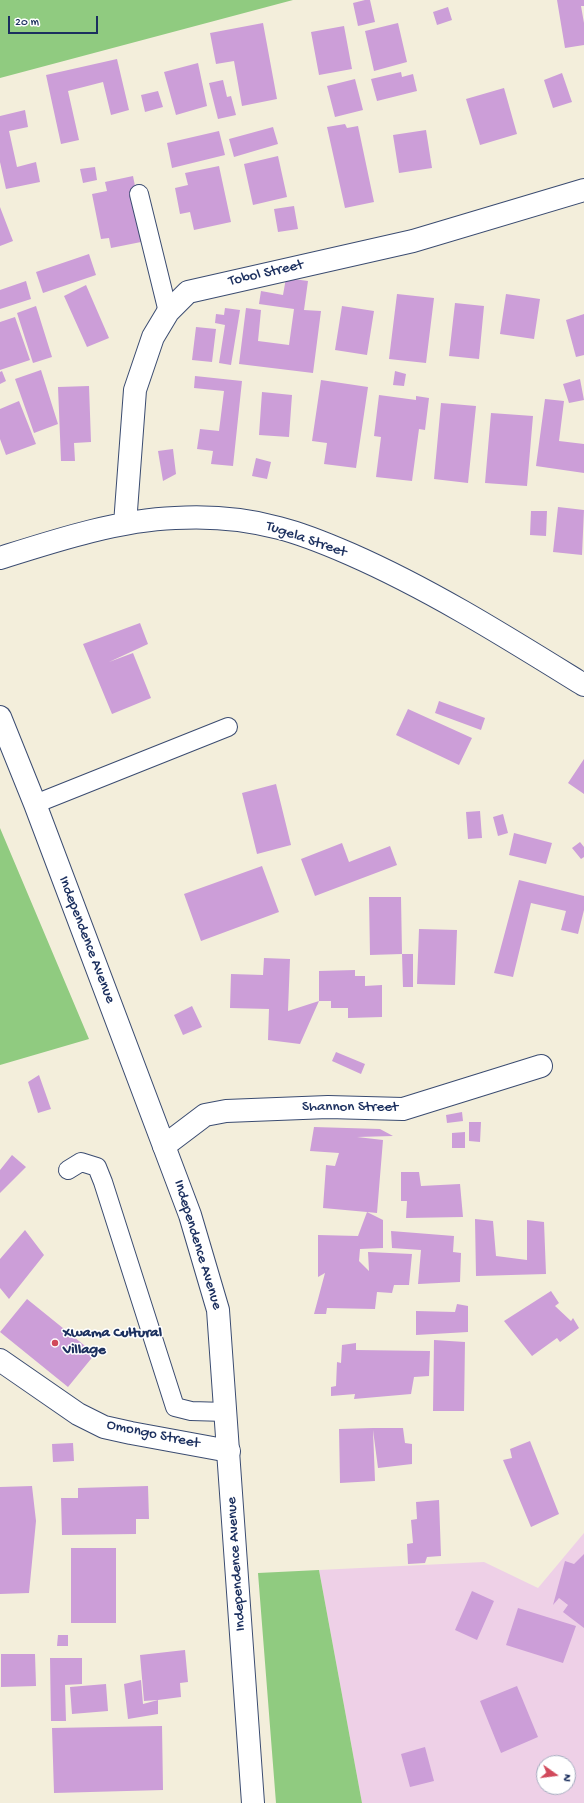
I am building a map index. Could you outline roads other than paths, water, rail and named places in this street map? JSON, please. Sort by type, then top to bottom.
[{"type":"street","name":"Tobol Street","points":[[125,524],[135,390],[153,336],[168,312],[188,292],[414,241],[584,190]]},
{"type":"street","name":"Tugela Street","points":[[0,558],[46,543],[125,524],[175,518],[235,519],[279,528],[319,541],[392,573],[463,612],[584,685]]},
{"type":"street","name":"Independence Avenue","points":[[0,717],[35,804],[190,1215],[218,1310],[253,1803]]},
{"type":"street","name":"Shannon Street","points":[[164,1146],[205,1115],[226,1110],[328,1107],[403,1109],[541,1066]]},
{"type":"street","name":"Omongo Street","points":[[0,1360],[78,1414],[104,1427],[229,1450]]},
{"type":"lane","points":[[139,194],[168,312]]},
{"type":"lane","points":[[35,804],[228,728]]},
{"type":"lane","points":[[68,1170],[81,1162],[96,1167],[103,1182],[175,1407],[191,1411],[226,1412]]},
{"type":"place","name":"Xwama Cultural Village","points":[[55,1343]]}]
